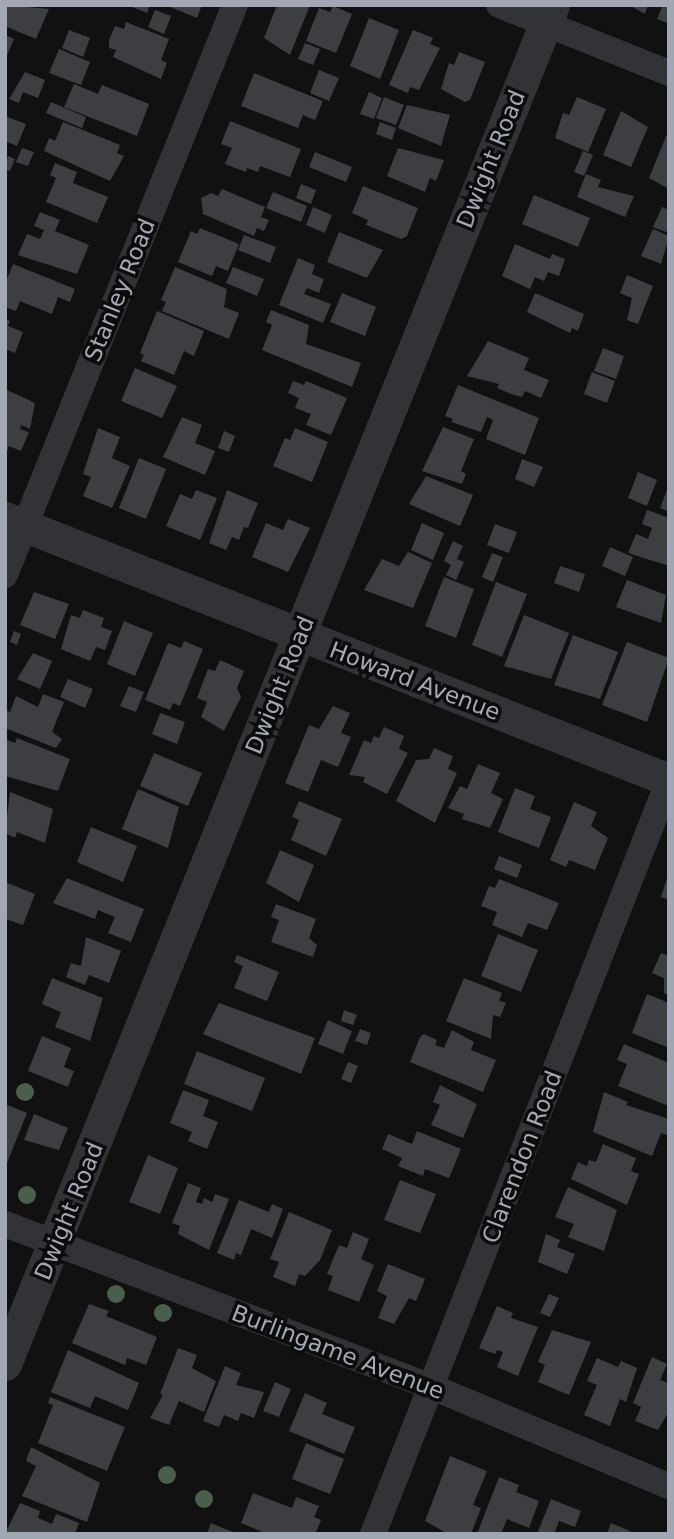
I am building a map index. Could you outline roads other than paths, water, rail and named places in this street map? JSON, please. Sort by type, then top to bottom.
[{"type":"street","name":"Stanley Road","points":[[5,575],[15,522],[235,5]]},
{"type":"street","points":[[499,5],[549,14],[669,74]]},
{"type":"street","name":"Dwight Road","points":[[5,1364],[549,14]]},
{"type":"street","name":"Howard Avenue","points":[[15,522],[669,780]]},
{"type":"street","name":"Clarendon Road","points":[[373,1534],[669,780]]},
{"type":"street","name":"Burlingame Avenue","points":[[5,1224],[432,1387],[669,1486]]}]
